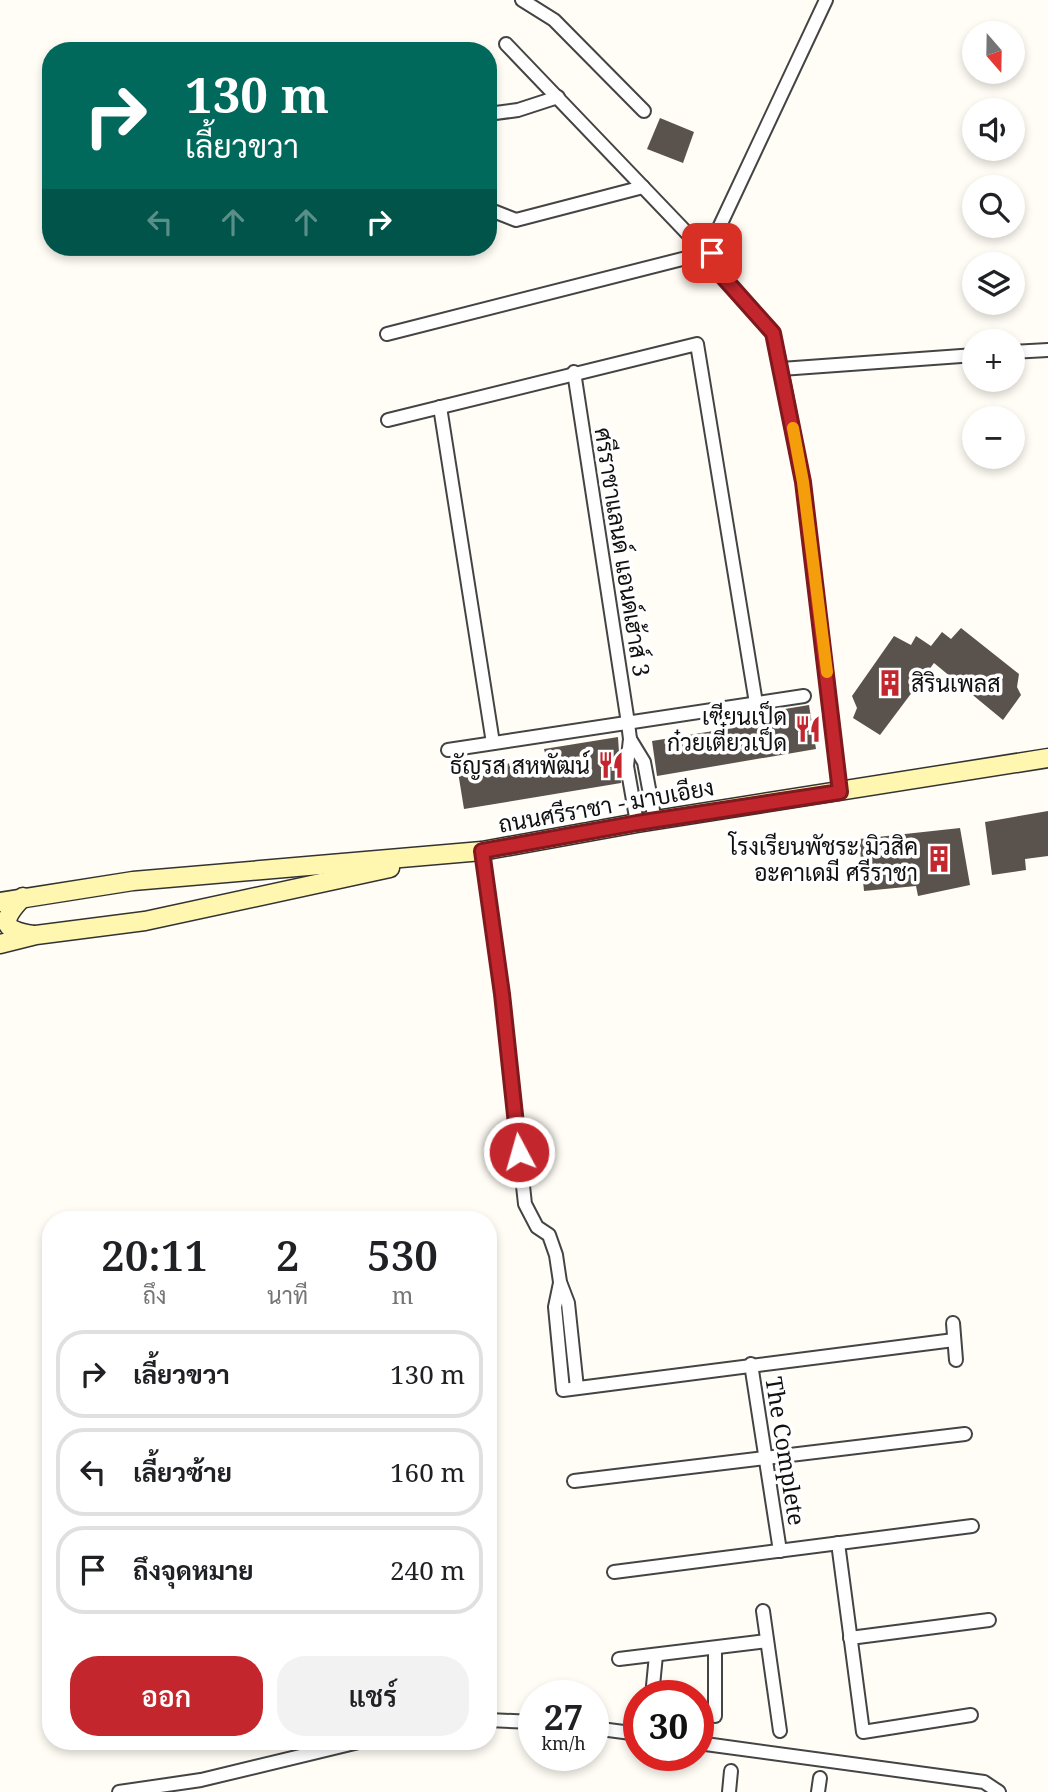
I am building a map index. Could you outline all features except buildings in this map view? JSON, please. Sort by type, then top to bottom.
[{"type":"main road","name":"ถนนศรีราชา - มาบเอียง","points":[[0,902],[133,881],[482,851],[1048,758]]},
{"type":"main road","name":"ถนนศรีราชา - มาบเอียง","points":[[0,944],[36,935],[145,921],[461,853]]},
{"type":"main road","points":[[23,897],[8,912],[8,927],[17,932],[36,935]]},
{"type":"street","points":[[522,0],[554,20],[644,111]]},
{"type":"street","points":[[710,257],[717,232],[826,0]]},
{"type":"street","points":[[506,44],[710,257],[715,268],[773,333],[803,482],[840,792]]},
{"type":"street","points":[[497,113],[518,110],[558,97]]},
{"type":"street","points":[[497,213],[516,220],[643,187]]},
{"type":"street","points":[[387,334],[710,257]]},
{"type":"street","points":[[388,420],[573,372],[697,344],[756,703]]},
{"type":"street","points":[[1025,351],[1048,350]]},
{"type":"street","points":[[781,369],[962,356]]},
{"type":"street","name":"ศรีราชาแลนด์ แอนด์เฮ้าส์ 3","points":[[573,372],[630,739],[644,762],[646,822]]},
{"type":"street","points":[[440,407],[494,743]]},
{"type":"street","points":[[448,750],[804,695]]},
{"type":"street","points":[[482,851],[502,994],[525,1204],[537,1227],[549,1235],[556,1255],[560,1282],[568,1304],[577,1388]]},
{"type":"street","name":"The Complete","points":[[560,1282],[555,1307],[563,1390],[751,1364],[780,1551]]},
{"type":"street","points":[[953,1323],[956,1360]]},
{"type":"street","points":[[751,1364],[954,1340]]},
{"type":"street","points":[[574,1481],[965,1434]]},
{"type":"street","points":[[614,1572],[972,1525]]},
{"type":"street","points":[[838,1543],[863,1732],[971,1715]]},
{"type":"street","points":[[763,1611],[780,1731]]},
{"type":"street","points":[[850,1638],[989,1620]]},
{"type":"street","points":[[619,1659],[767,1641]]},
{"type":"street","points":[[715,1648],[715,1716]]},
{"type":"street","points":[[654,1680],[656,1655]]},
{"type":"street","points":[[497,1720],[518,1721]]},
{"type":"street","points":[[714,1745],[984,1782],[999,1792]]},
{"type":"street","points":[[119,1792],[219,1776],[326,1750]]},
{"type":"street","points":[[729,1792],[731,1771]]},
{"type":"slow traffic","points":[[793,428],[803,482],[827,672]]},
{"type":"place","name":"สิรินเพลส","points":[[890,683]]},
{"type":"place","name":"เซียนเป็ด ก๋วยเตี๋ยวเป็ด","points":[[808,729]]},
{"type":"place","name":"ธัญรส สหพัฒน์","points":[[611,765]]},
{"type":"place","name":"โรงเรียนพัชระ มิวสิค อะคาเดมี ศรีราชา","points":[[939,859]]},
{"type":"route","points":[[519,1152],[502,994],[482,851],[637,823],[840,792],[803,482],[773,333],[715,268],[712,253]]}]
